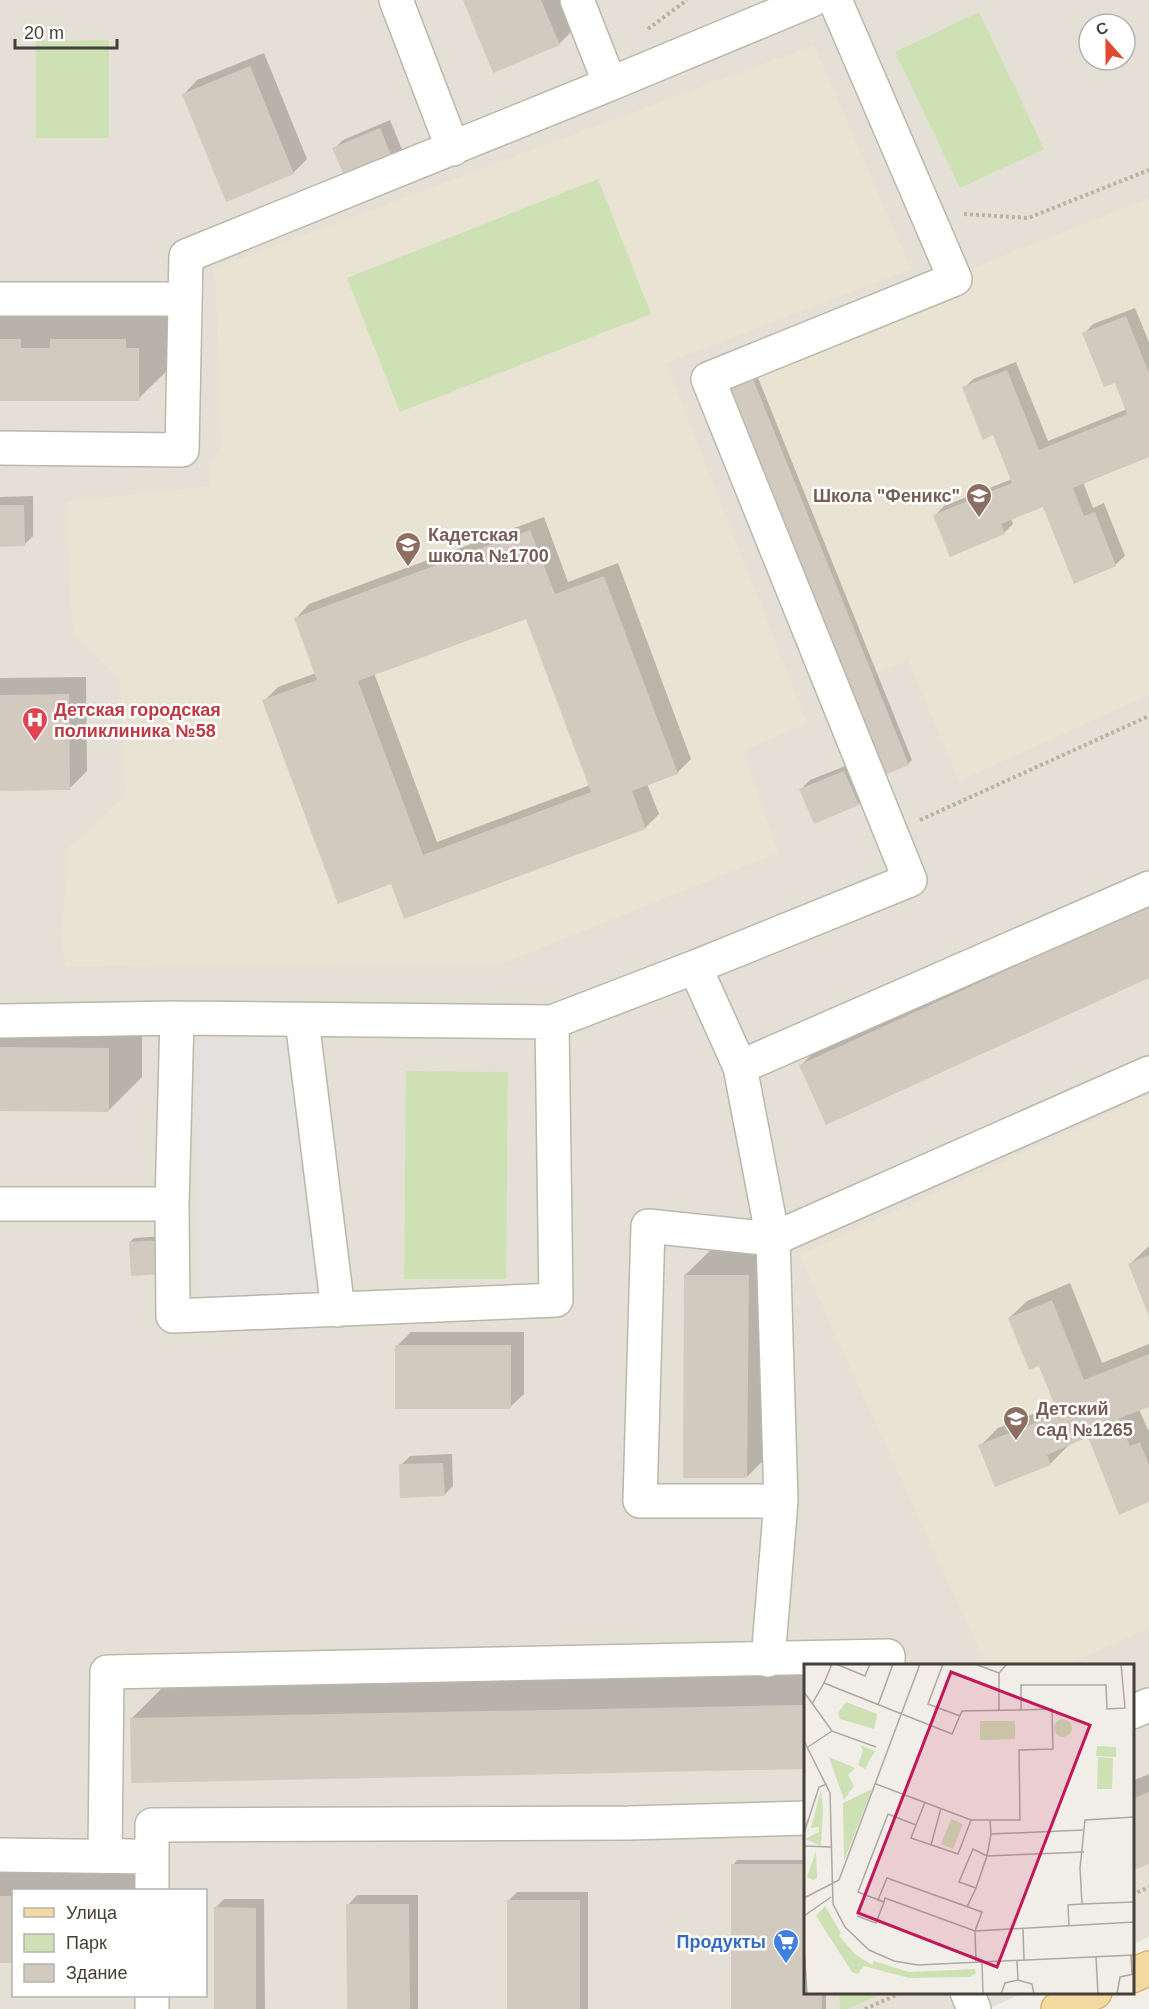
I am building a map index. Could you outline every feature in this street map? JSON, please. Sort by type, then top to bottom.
[{"type":"main road","points":[[1134,1975],[1149,1968]]},
{"type":"main road","points":[[1058,2009],[1091,1994]]},
{"type":"lane","points":[[396,0],[453,149]]},
{"type":"lane","points":[[577,0],[610,84]]},
{"type":"lane","points":[[0,448],[182,450],[186,256],[453,149],[812,0]]},
{"type":"lane","points":[[0,1021],[177,1018],[552,1022],[910,880],[708,379],[955,279],[835,0]]},
{"type":"lane","points":[[0,300],[185,299]]},
{"type":"lane","points":[[740,1067],[1149,888]]},
{"type":"lane","points":[[695,967],[740,1067],[773,1239],[781,1501],[768,1660]]},
{"type":"lane","points":[[177,1018],[172,1204],[173,1316],[556,1300],[552,1022]]},
{"type":"lane","points":[[302,1020],[338,1310]]},
{"type":"lane","points":[[781,1501],[640,1501],[648,1226],[773,1239],[1149,1073]]},
{"type":"lane","points":[[0,1204],[172,1204]]},
{"type":"lane","points":[[152,1857],[105,1855],[108,1672],[888,1656],[888,1664]]},
{"type":"lane","points":[[1134,1711],[1149,1705]]},
{"type":"lane","points":[[152,1889],[152,1825],[617,1823],[804,1818]]},
{"type":"lane","points":[[0,1855],[152,1857]]},
{"type":"lane","points":[[968,1994],[974,2009]]},
{"type":"path","points":[[926,212],[1028,218],[1149,170]]},
{"type":"path","points":[[891,833],[1149,716]]},
{"type":"path","points":[[1134,1894],[1149,1887]]},
{"type":"path","points":[[865,2009],[899,1994]]},
{"type":"shaded area","points":[[0,0],[1149,0],[1149,1937],[1134,1944],[1134,1664],[804,1664],[804,1994],[1022,1994],[987,2009],[0,2009]]},
{"type":"shaded area","name":"Кадетская школа №1700","points":[[814,45],[911,269],[666,363],[807,723],[743,751],[778,853],[506,962],[65,967],[62,932],[68,848],[125,796],[120,680],[73,634],[66,502],[209,486],[210,463],[221,448],[215,268]]},
{"type":"shaded area","name":"Школа \"Феникс\"","points":[[1149,198],[1149,695],[959,781],[908,660],[872,674],[753,379],[955,298],[973,268]]},
{"type":"shaded area","points":[[290,1035],[323,1294],[199,1299],[195,1040]]},
{"type":"shaded area","name":"Детский сад №1265","points":[[1149,1095],[1149,1628],[1069,1664],[986,1664],[799,1255]]},
{"type":"green space","points":[[979,12],[1044,149],[960,188],[895,52]]},
{"type":"green space","points":[[109,40],[109,138],[36,138],[36,41]]},
{"type":"green space","points":[[598,179],[651,314],[400,412],[347,278]]},
{"type":"green space","points":[[406,1071],[508,1072],[506,1279],[404,1279]]},
{"type":"green space","points":[[839,1994],[882,1994],[848,2009],[840,2009]]},
{"type":"building","points":[[463,0],[541,0],[560,45],[493,73]]},
{"type":"building","points":[[250,66],[294,174],[226,202],[182,94]]},
{"type":"building","points":[[380,128],[394,162],[347,182],[332,148]]},
{"type":"building","points":[[1126,316],[1149,373],[1149,457],[1073,488],[1084,516],[1095,512],[1116,566],[1074,584],[1043,507],[1001,524],[1005,534],[950,557],[933,515],[1012,483],[993,435],[983,440],[962,387],[1007,370],[1039,450],[1127,414],[1115,383],[1104,387],[1082,333]]},
{"type":"building","points":[[0,339],[21,339],[21,348],[50,348],[50,339],[126,339],[126,348],[139,348],[139,401],[0,401]]},
{"type":"building","points":[[753,379],[909,765],[880,777],[724,390]]},
{"type":"building","points":[[0,505],[24,505],[25,546],[0,547]]},
{"type":"building","points":[[530,530],[555,594],[604,576],[678,774],[632,791],[646,829],[404,919],[391,884],[338,904],[262,700],[317,680],[294,618]],"holes":[[[526,619],[591,792],[423,855],[358,681]]]},
{"type":"building","name":"Детская городская поликлиника №58","points":[[69,694],[70,790],[0,791],[0,695]]},
{"type":"building","points":[[844,771],[859,805],[814,824],[799,789]]},
{"type":"building","points":[[1149,905],[1149,978],[826,1125],[799,1065]]},
{"type":"building","points":[[0,1047],[109,1048],[109,1112],[0,1111]]},
{"type":"building","points":[[163,1240],[164,1274],[131,1276],[129,1242]]},
{"type":"building","points":[[1149,1255],[1149,1316],[1128,1264]]},
{"type":"building","points":[[684,1275],[749,1275],[747,1478],[683,1478]]},
{"type":"building","points":[[1052,1300],[1084,1380],[1149,1354],[1149,1407],[1118,1419],[1130,1446],[1140,1442],[1149,1465],[1149,1502],[1119,1515],[1088,1437],[1047,1455],[1051,1465],[995,1487],[978,1445],[1058,1414],[1039,1366],[1029,1370],[1008,1318]]},
{"type":"building","points":[[395,1345],[511,1345],[511,1409],[395,1409]]},
{"type":"building","points":[[443,1463],[445,1496],[400,1498],[399,1464]]},
{"type":"building","points":[[804,1705],[804,1769],[131,1783],[130,1718]]},
{"type":"building","points":[[1149,1792],[1149,1864],[1134,1870],[1134,1798]]},
{"type":"building","points":[[731,1864],[804,1864],[804,1994],[822,1994],[822,2009],[731,2009]]},
{"type":"building","points":[[0,1896],[12,1896],[12,1963],[0,1963]]},
{"type":"building","points":[[507,1900],[580,1900],[580,2009],[507,2009]]},
{"type":"building","points":[[346,1904],[409,1904],[410,2009],[347,2009]]},
{"type":"building","points":[[214,1907],[256,1908],[256,2009],[214,2009]]},
{"type":"place","name":"Школа \"Феникс\"","points":[[979,519]]},
{"type":"place","name":"Кадетская школа №1700","points":[[408,568]]},
{"type":"place","name":"Детская городская поликлиника №58","points":[[35,743]]},
{"type":"place","name":"Детский сад №1265","points":[[1016,1442]]},
{"type":"place","name":"Продукты","points":[[786,1965]]}]
